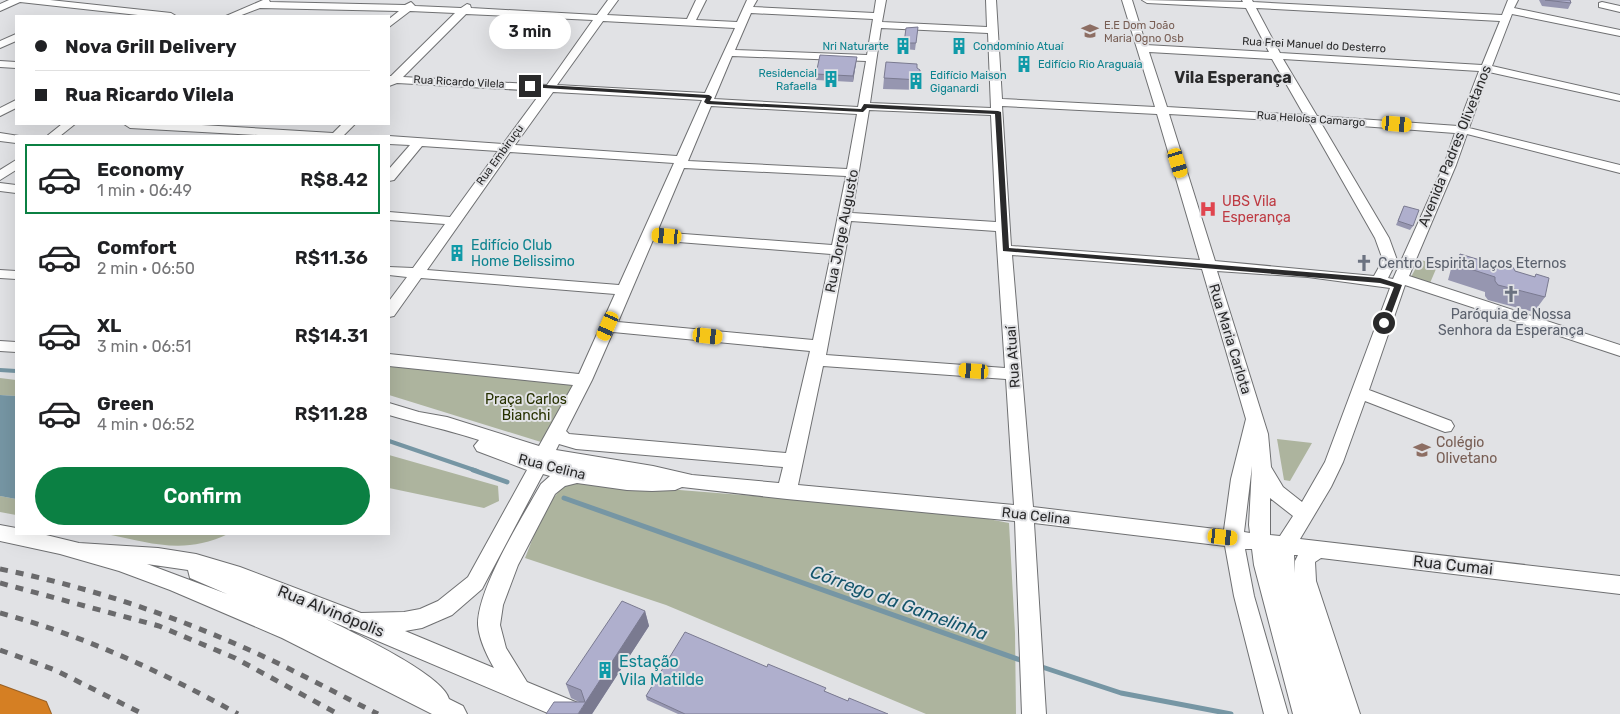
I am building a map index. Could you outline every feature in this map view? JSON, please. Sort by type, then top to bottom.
[{"type":"highway","points":[[0,702],[33,714]]},
{"type":"street","points":[[0,8],[17,0]]},
{"type":"street","points":[[24,0],[76,5],[138,15],[160,12],[168,15]]},
{"type":"street","points":[[234,15],[272,0]]},
{"type":"street","points":[[390,23],[416,0]]},
{"type":"street","points":[[391,81],[474,0]]},
{"type":"street","name":"Rua Embiruçu","points":[[390,311],[453,220],[613,0]]},
{"type":"street","points":[[690,22],[701,0]]},
{"type":"street","name":"Rua Jorge Augusto","points":[[793,461],[853,173],[881,0]]},
{"type":"street","name":"Rua Atuaí","points":[[991,0],[1003,227],[1023,514],[1034,714]]},
{"type":"street","name":"Rua Maria Carlota","points":[[1127,0],[1140,48],[1162,110],[1260,442],[1262,469],[1259,507],[1261,542],[1274,566]]},
{"type":"street","points":[[1148,0],[1248,2],[1372,11],[1509,9],[1620,33]]},
{"type":"street","points":[[1364,0],[1372,11]]},
{"type":"street","points":[[1248,2],[1276,56],[1382,238],[1390,260],[1380,281]]},
{"type":"street","points":[[307,15],[314,4]]},
{"type":"street","points":[[257,5],[314,4],[741,25]]},
{"type":"street","points":[[62,12],[76,5]]},
{"type":"street","points":[[361,623],[404,622],[422,618],[445,608],[475,583],[584,380],[750,5],[878,21],[993,30]]},
{"type":"street","points":[[1602,5],[1620,9]]},
{"type":"street","name":"Avenida Padres Olivetanos","points":[[1274,566],[1285,545],[1322,487],[1334,462],[1358,392],[1400,282],[1450,165],[1509,9]]},
{"type":"street","points":[[0,45],[15,37]]},
{"type":"street","name":"Rua Frei Manuel do Desterro","points":[[1140,48],[1486,68]]},
{"type":"street","points":[[729,53],[872,58]]},
{"type":"street","points":[[0,64],[15,65]]},
{"type":"street","points":[[1486,68],[1620,98]]},
{"type":"street","name":"Rua Ricardo Vilela","points":[[391,81],[549,87],[708,100]]},
{"type":"street","points":[[708,100],[864,108]]},
{"type":"street","points":[[0,113],[15,105]]},
{"type":"street","name":"Rua Heloísa Camargo","points":[[864,108],[998,107],[1162,110],[1463,130],[1620,169]]},
{"type":"street","points":[[53,135],[68,125]]},
{"type":"street","points":[[150,125],[310,135]]},
{"type":"street","points":[[268,133],[276,125]]},
{"type":"street","points":[[337,135],[347,125]]},
{"type":"street","points":[[0,138],[15,138]]},
{"type":"street","points":[[390,140],[853,173]]},
{"type":"street","points":[[390,176],[418,142]]},
{"type":"street","points":[[0,176],[15,165]]},
{"type":"street","points":[[0,188],[15,189]]},
{"type":"street","points":[[390,216],[453,220]]},
{"type":"street","points":[[844,217],[1003,227]]},
{"type":"street","points":[[648,234],[838,250]]},
{"type":"street","points":[[1382,238],[1394,244],[1413,249]]},
{"type":"street","points":[[1005,250],[1400,282],[1620,351]]},
{"type":"street","points":[[390,270],[624,290]]},
{"type":"street","points":[[0,274],[15,274]]},
{"type":"street","points":[[608,326],[817,353],[1014,374]]},
{"type":"street","points":[[0,346],[15,347]]},
{"type":"street","points":[[390,360],[584,380]]},
{"type":"street","points":[[1358,392],[1445,426]]},
{"type":"street","name":"Rua Celina","points":[[390,409],[419,418],[494,451],[541,461],[653,473],[692,482],[1023,514],[1285,545]]},
{"type":"street","name":"Rua Maria Carlota","points":[[1254,420],[1240,479],[1233,538],[1244,596],[1276,714]]},
{"type":"street","points":[[557,432],[563,439],[576,442],[793,461],[786,492]]},
{"type":"street","name":"Rua Celina","points":[[541,461],[578,475],[653,485],[692,482]]},
{"type":"street","points":[[1262,469],[1276,492],[1305,514]]},
{"type":"street","points":[[518,688],[496,651],[489,624],[492,605],[508,563],[548,489],[559,480],[578,475]]},
{"type":"street","name":"Rua Alvinópolis","points":[[0,533],[28,538],[117,562],[225,601],[331,650],[456,714]]},
{"type":"street","name":"Rua Cumai","points":[[1285,545],[1620,585]]},
{"type":"street","points":[[1320,550],[1310,552],[1306,558],[1306,581],[1348,714]]},
{"type":"street","name":"Rua Alvinópolis","points":[[73,551],[158,556],[196,562],[233,573],[361,623],[577,714]]},
{"type":"street","points":[[158,556],[322,627],[389,662],[423,685],[456,714]]},
{"type":"street","points":[[1274,566],[1306,714]]},
{"type":"street","points":[[1274,566],[1325,714]]},
{"type":"green space","points":[[1420,260],[1434,263],[1436,269],[1430,283],[1411,277]]},
{"type":"green space","name":"Praça Carlos Bianchi","points":[[390,364],[573,384],[541,442],[390,395]]},
{"type":"green space","points":[[0,378],[15,380],[15,396],[0,395]]},
{"type":"green space","points":[[1277,439],[1312,443],[1290,481],[1284,480]]},
{"type":"green space","points":[[390,455],[498,486],[499,501],[484,508],[390,488]]},
{"type":"green space","points":[[567,481],[806,500],[973,516],[1009,523],[1015,633],[1016,714],[926,714],[666,605],[525,558],[544,510]]},
{"type":"green space","points":[[0,496],[15,499],[15,515],[0,512]]},
{"type":"green space","points":[[111,535],[225,535],[197,544],[182,546]]},
{"type":"water","points":[[0,395],[15,396],[15,499],[0,496]]},
{"type":"building","points":[[1545,0],[1570,0],[1571,3]]},
{"type":"building","points":[[918,27],[916,43],[904,43],[906,28]]},
{"type":"building","points":[[820,55],[857,57],[853,76],[816,74]]},
{"type":"building","points":[[886,62],[917,64],[917,68],[920,70],[920,80],[884,78]]},
{"type":"building","points":[[1404,206],[1419,210],[1413,226],[1398,221]]},
{"type":"building","points":[[1460,254],[1500,266],[1503,264],[1513,267],[1515,271],[1535,277],[1536,274],[1549,278],[1545,297],[1498,285],[1495,277],[1458,265]]},
{"type":"building","points":[[622,601],[645,611],[578,714],[546,714],[554,702],[585,702],[581,690],[566,684]]},
{"type":"building","points":[[685,632],[767,667],[768,664],[826,688],[824,691],[848,701],[849,698],[888,714],[685,714],[646,696]]},
{"type":"waterway","name":"Córrego da Gamelinha","points":[[0,370],[15,371]]},
{"type":"waterway","name":"Córrego da Gamelinha","points":[[390,441],[477,471]]},
{"type":"waterway","name":"Córrego da Gamelinha","points":[[473,470],[507,482]]},
{"type":"waterway","name":"Córrego da Gamelinha","points":[[564,498],[1023,661]]},
{"type":"waterway","name":"Córrego da Gamelinha","points":[[1039,666],[1121,693],[1231,714]]},
{"type":"railway","points":[[0,569],[94,592],[185,623],[262,656],[378,714]]},
{"type":"railway","points":[[0,583],[159,626],[235,658],[338,714]]},
{"type":"railway","points":[[0,613],[32,622],[122,656],[238,714]]},
{"type":"railway","points":[[0,650],[55,670],[143,714]]},
{"type":"place","name":"E.E Dom João Maria Ogno Osb","points":[[1090,31]]},
{"type":"place","name":"Nri Naturarte","points":[[903,46]]},
{"type":"place","name":"Condomínio Atuaí","points":[[959,46]]},
{"type":"place","name":"Edifício Rio Araguaia","points":[[1024,64]]},
{"type":"place","name":"Residencial Rafaella","points":[[831,79]]},
{"type":"place","name":"Edifício Maison Giganardi","points":[[916,81]]},
{"type":"place","name":"UBS Vila Esperança","points":[[1208,209]]},
{"type":"place","name":"Edifício Club Home Belissimo","points":[[457,253]]},
{"type":"place","name":"Centro Espirita laços Eternos","points":[[1364,263]]},
{"type":"place","name":"Paróquia de Nossa Senhora da Esperança","points":[[1511,294]]},
{"type":"place","name":"Colégio Olivetano","points":[[1422,450]]},
{"type":"place","name":"Estação Vila Matilde","points":[[605,670]]},
{"type":"district","name":"Vila Esperança","points":[[1233,77]]},
{"type":"route","points":[[530,86],[709,97],[707,102],[726,104],[863,111],[864,106],[998,112],[1005,250],[1258,269],[1354,278],[1398,285],[1384,323]]}]
